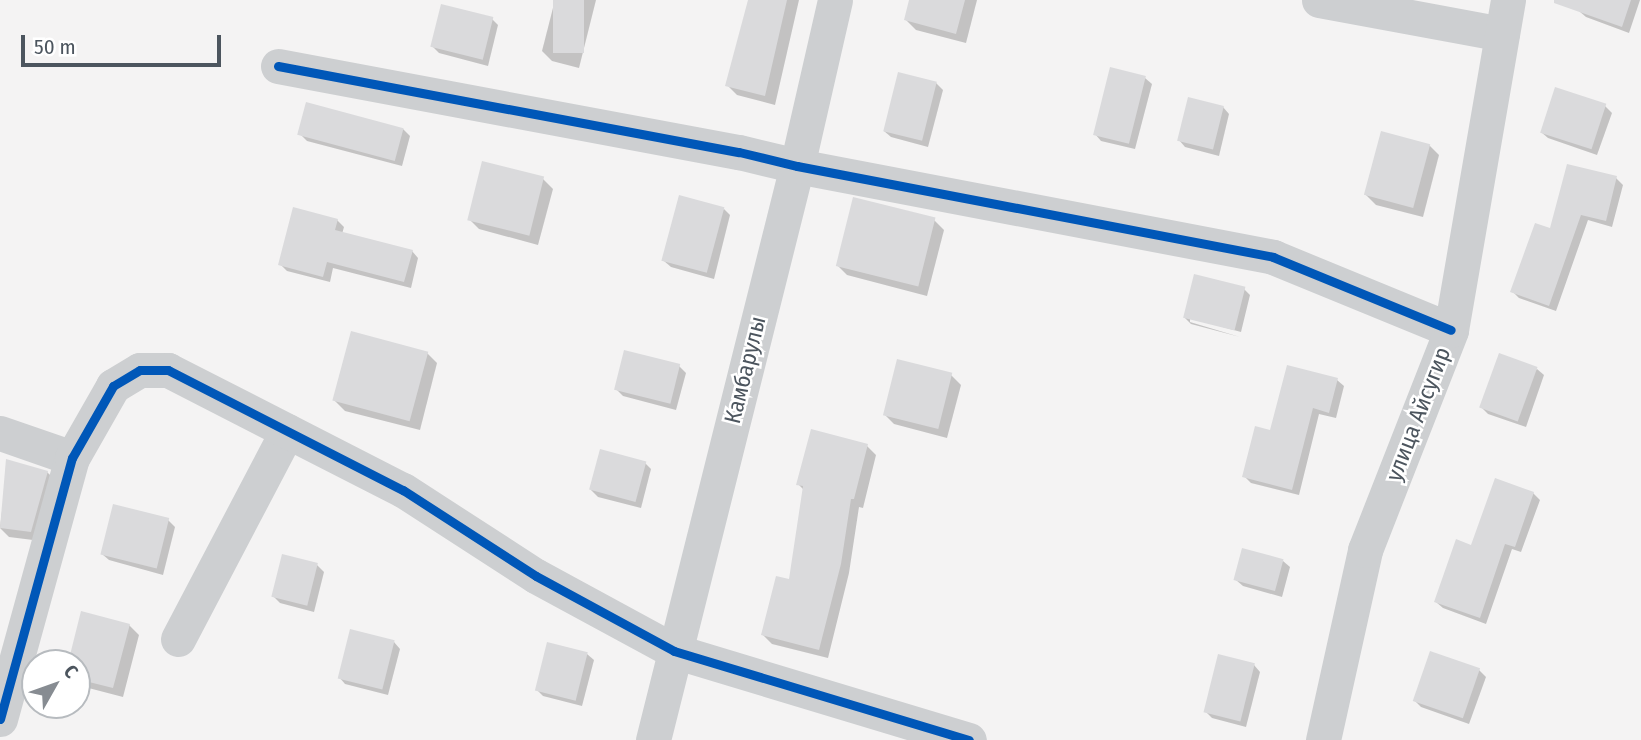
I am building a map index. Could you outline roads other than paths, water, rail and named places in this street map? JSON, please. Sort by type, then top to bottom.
[{"type":"street","name":"Камбарулы","points":[[653,740],[797,166],[835,0]]},
{"type":"street","points":[[1319,0],[1502,34]]},
{"type":"street","name":"улица Айсугир","points":[[1322,740],[1365,550],[1451,330],[1508,0]]},
{"type":"street","points":[[278,65],[1272,257],[1451,330]]},
{"type":"street","points":[[0,719],[72,458],[113,386],[139,370],[168,370],[403,490],[536,576],[674,651],[969,740]]},
{"type":"street","points":[[178,639],[288,431]]},
{"type":"street","points":[[0,433],[72,458]]}]
